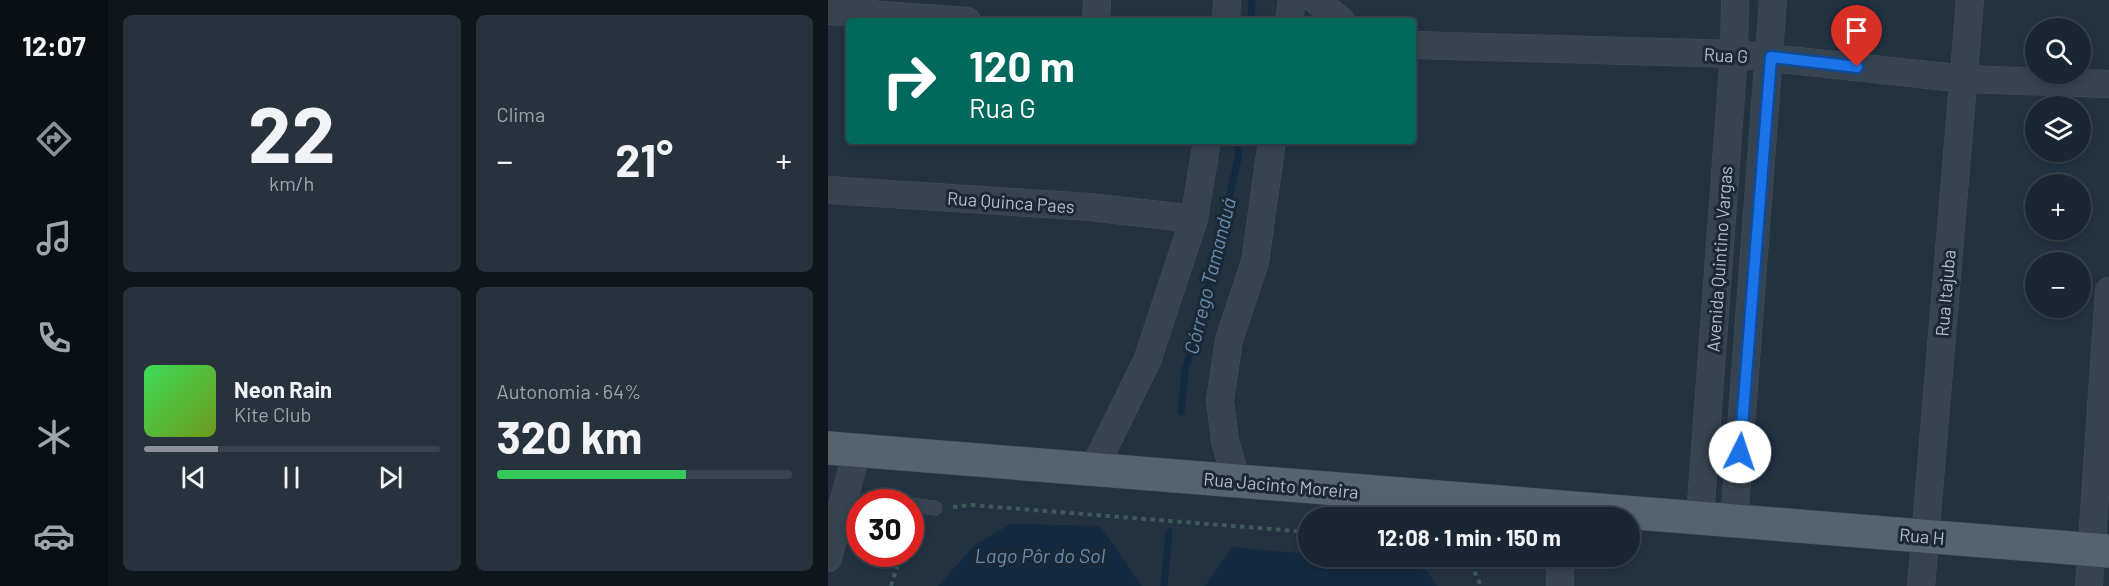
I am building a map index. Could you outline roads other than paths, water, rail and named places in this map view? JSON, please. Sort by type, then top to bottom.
[{"type":"main road","name":"Rua Jacinto Moreira","points":[[843,449],[1237,482],[1497,507]]},
{"type":"main road","name":"Rua Jacinto Moreira","points":[[1640,515],[1700,517],[1734,521]]},
{"type":"main road","name":"Rua H","points":[[1734,521],[2100,550]]},
{"type":"street","points":[[1096,18],[1097,0]]},
{"type":"street","points":[[1226,18],[1227,0]]},
{"type":"street","points":[[1289,18],[1292,0]]},
{"type":"street","points":[[1316,0],[1337,18]]},
{"type":"street","name":"Avenida Quintino Vargas","points":[[1700,517],[1736,0]]},
{"type":"street","name":"Avenida Quintino Vargas","points":[[1734,521],[1771,57],[1773,0]]},
{"type":"street","name":"Rua Itajuba","points":[[1921,586],[1923,536],[1965,79],[1970,0]]},
{"type":"street","points":[[828,11],[925,18]]},
{"type":"street","name":"Rua G","points":[[1416,45],[1734,54],[1965,79],[2109,84]]},
{"type":"street","points":[[1093,470],[1147,361],[1194,219],[1207,144]]},
{"type":"street","points":[[1237,482],[1225,441],[1220,400],[1229,340],[1255,262],[1272,144]]},
{"type":"street","name":"Rua Quinca Paes","points":[[828,190],[1090,207],[1194,219]]},
{"type":"street","points":[[2089,586],[2100,550],[2109,291]]},
{"type":"street","points":[[831,547],[843,449]]},
{"type":"street","points":[[1560,567],[1560,586]]},
{"type":"lane","points":[[924,507],[935,508]]},
{"type":"lane","points":[[831,547],[846,532]]},
{"type":"water","name":"Lago Pôr do Sol","points":[[1011,524],[1100,526],[1142,586],[938,586],[975,545]]},
{"type":"water","points":[[1232,547],[1298,553],[1298,567],[1412,567],[1427,571],[1437,586],[1205,586]]},
{"type":"waterway","name":"Córrego Tamanduá","points":[[1251,18],[1252,0]]},
{"type":"waterway","name":"Córrego Tamanduá","points":[[1181,412],[1185,370],[1201,317],[1238,159],[1238,144]]},
{"type":"waterway","name":"Córrego Tamanduá","points":[[1164,586],[1169,532]]}]
